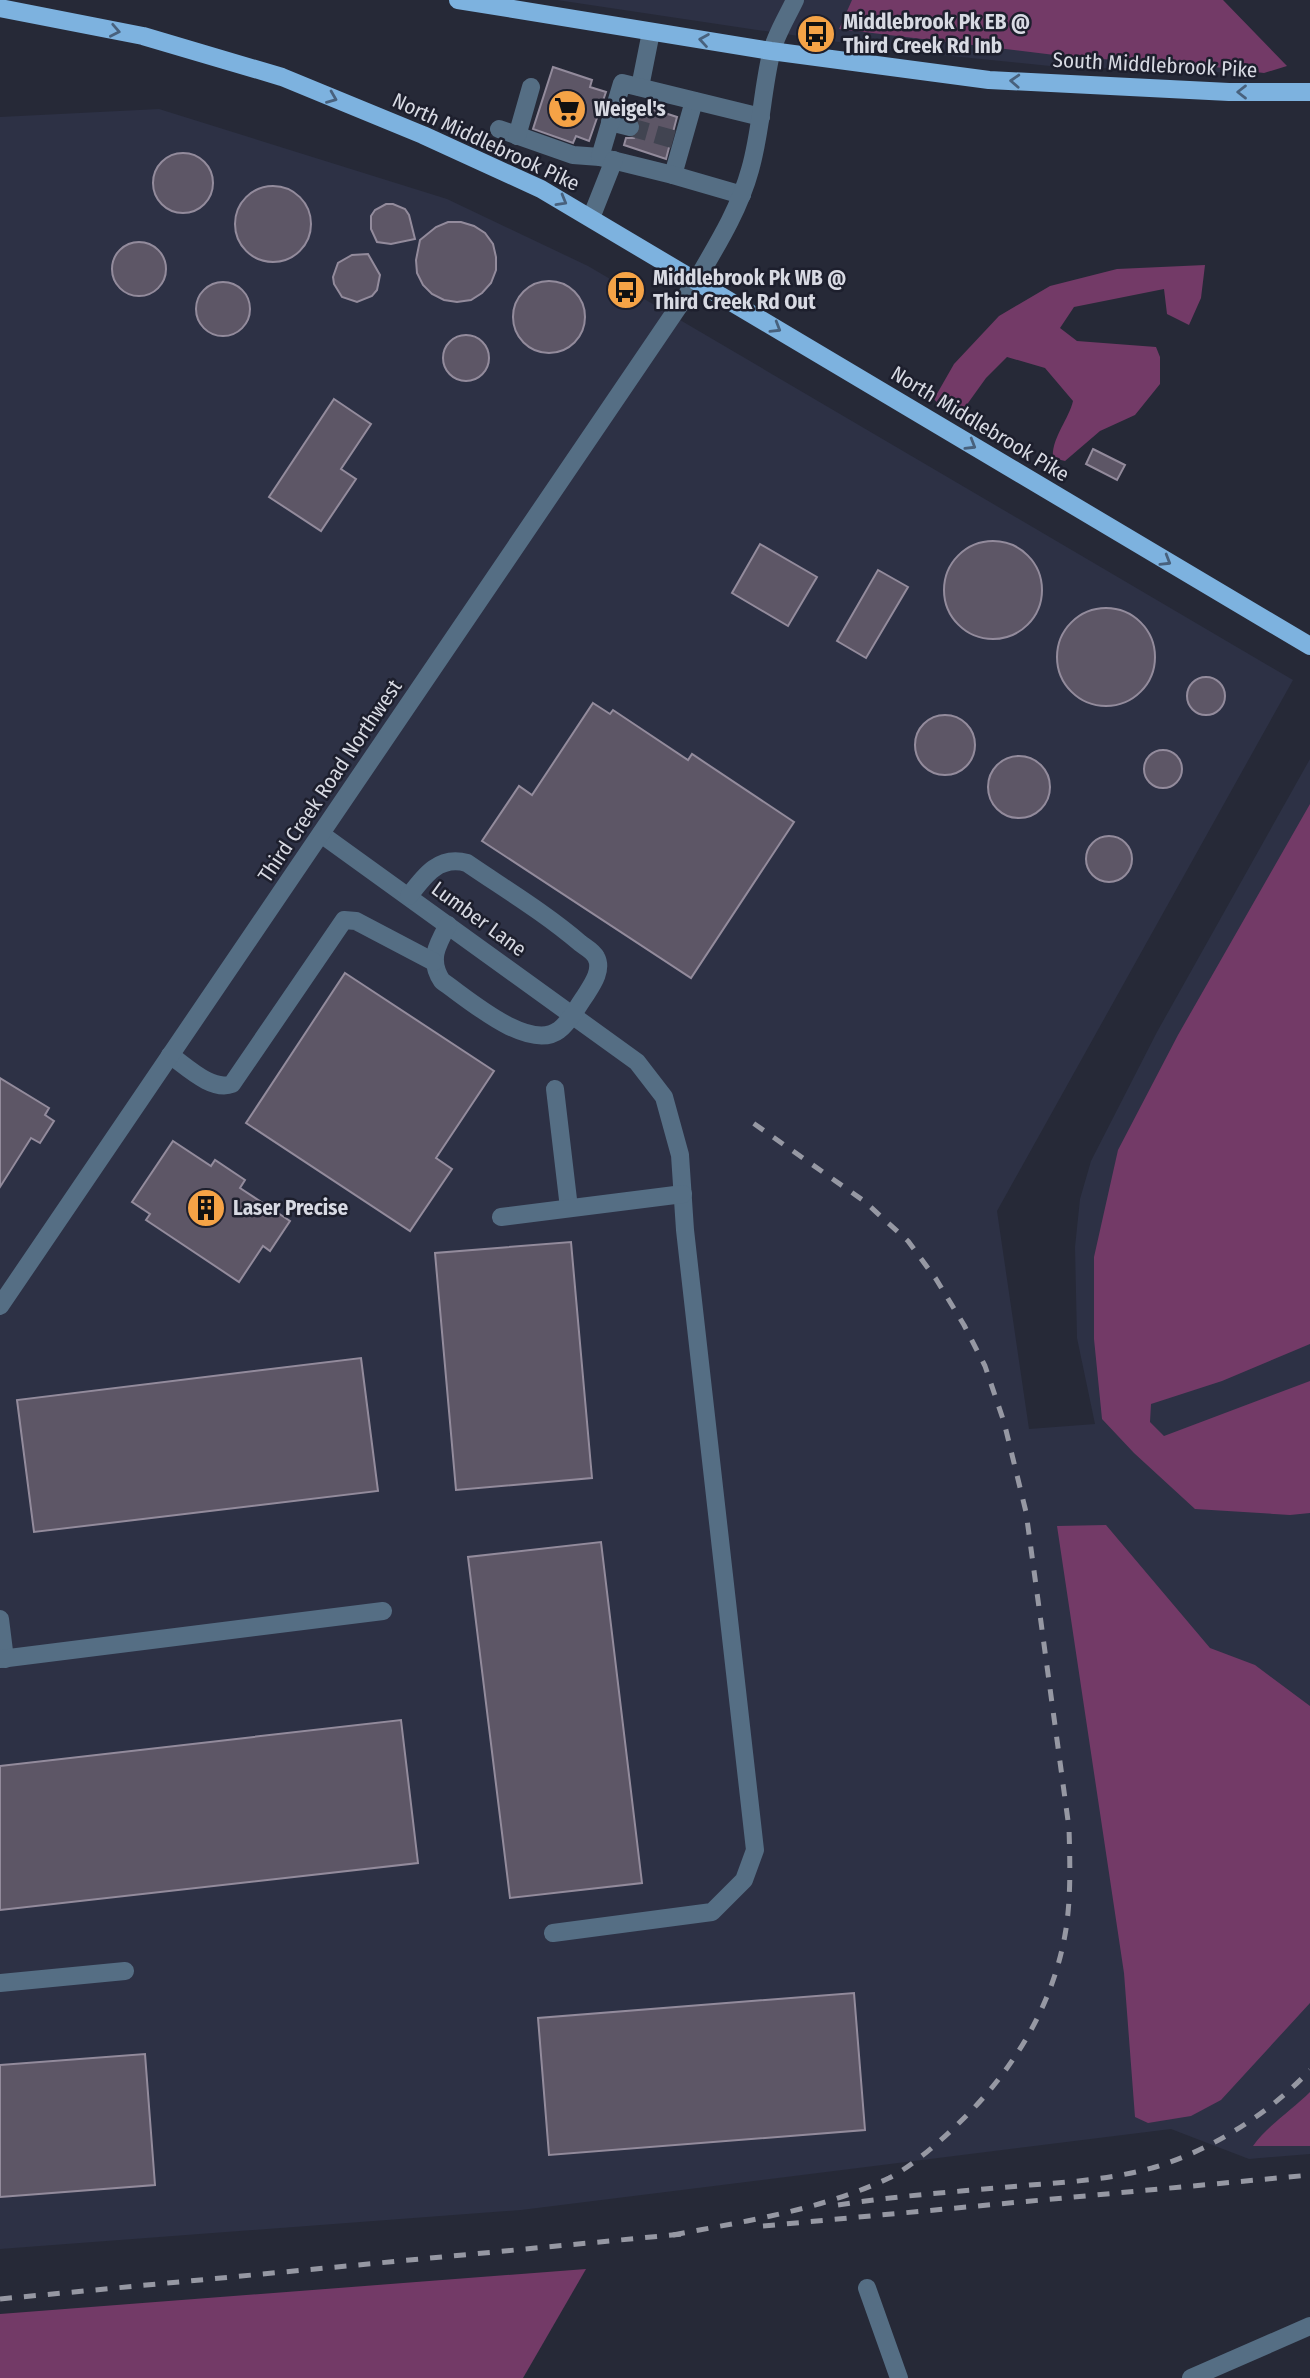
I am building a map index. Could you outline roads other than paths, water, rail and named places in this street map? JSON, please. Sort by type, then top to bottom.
[{"type":"main road","name":"South Middlebrook Pike","points":[[457,0],[771,51],[989,80],[1229,92],[1310,92]]},
{"type":"main road","name":"North Middlebrook Pike","points":[[0,8],[143,36],[282,77],[423,135],[541,189],[1310,646]]},
{"type":"main road","points":[[0,22],[66,21]]},
{"type":"street","name":"Third Creek Road Northwest","points":[[0,1306],[696,281],[726,230],[742,195],[751,168],[771,51],[795,0]]},
{"type":"street","points":[[640,87],[651,32]]},
{"type":"street","points":[[591,218],[607,158],[610,122],[622,83],[761,117]]},
{"type":"street","points":[[517,135],[531,87]]},
{"type":"street","points":[[673,174],[679,140],[694,101]]},
{"type":"street","points":[[610,122],[629,127]]},
{"type":"street","points":[[499,129],[573,155],[607,158],[742,195]]},
{"type":"street","name":"Lumber Lane","points":[[321,834],[637,1062],[664,1097],[680,1155],[755,1850],[744,1880],[712,1912],[553,1933]]},
{"type":"street","points":[[409,896],[432,869],[448,861],[467,863],[564,929],[595,955],[598,965],[596,976],[558,1031],[545,1035],[517,1030],[501,1024],[442,981],[436,973],[436,946],[448,925]]},
{"type":"street","points":[[170,1055],[211,1083],[225,1087],[232,1084],[344,920],[356,921],[434,962]]},
{"type":"street","points":[[555,1089],[569,1208]]},
{"type":"street","points":[[501,1217],[683,1194]]},
{"type":"street","points":[[0,1619],[3,1659],[383,1611]]},
{"type":"street","points":[[0,1983],[125,1971]]},
{"type":"street","points":[[867,2288],[899,2378]]},
{"type":"street","points":[[1191,2378],[1310,2326]]},
{"type":"tunnel","points":[[630,127],[676,140]]},
{"type":"railway","points":[[673,2235],[783,2213],[837,2198],[889,2178],[926,2153],[980,2102],[1029,2034],[1052,1983],[1060,1957],[1069,1904],[1069,1828],[1026,1512],[1004,1422],[985,1366],[936,1279],[908,1241],[864,1201],[746,1118]]},
{"type":"railway","points":[[838,2205],[1091,2180],[1152,2168],[1195,2152],[1237,2129],[1276,2101],[1310,2070]]},
{"type":"railway","points":[[763,2226],[1310,2175]]},
{"type":"railway","points":[[0,2299],[683,2234]]},
{"type":"place","name":"Middlebrook Pk EB @ Third Creek Rd Inb","points":[[816,34]]},
{"type":"place","name":"Weigel's","points":[[567,109]]},
{"type":"place","name":"Middlebrook Pk WB @ Third Creek Rd Out","points":[[626,290]]},
{"type":"place","name":"Laser Precise","points":[[206,1208]]}]
